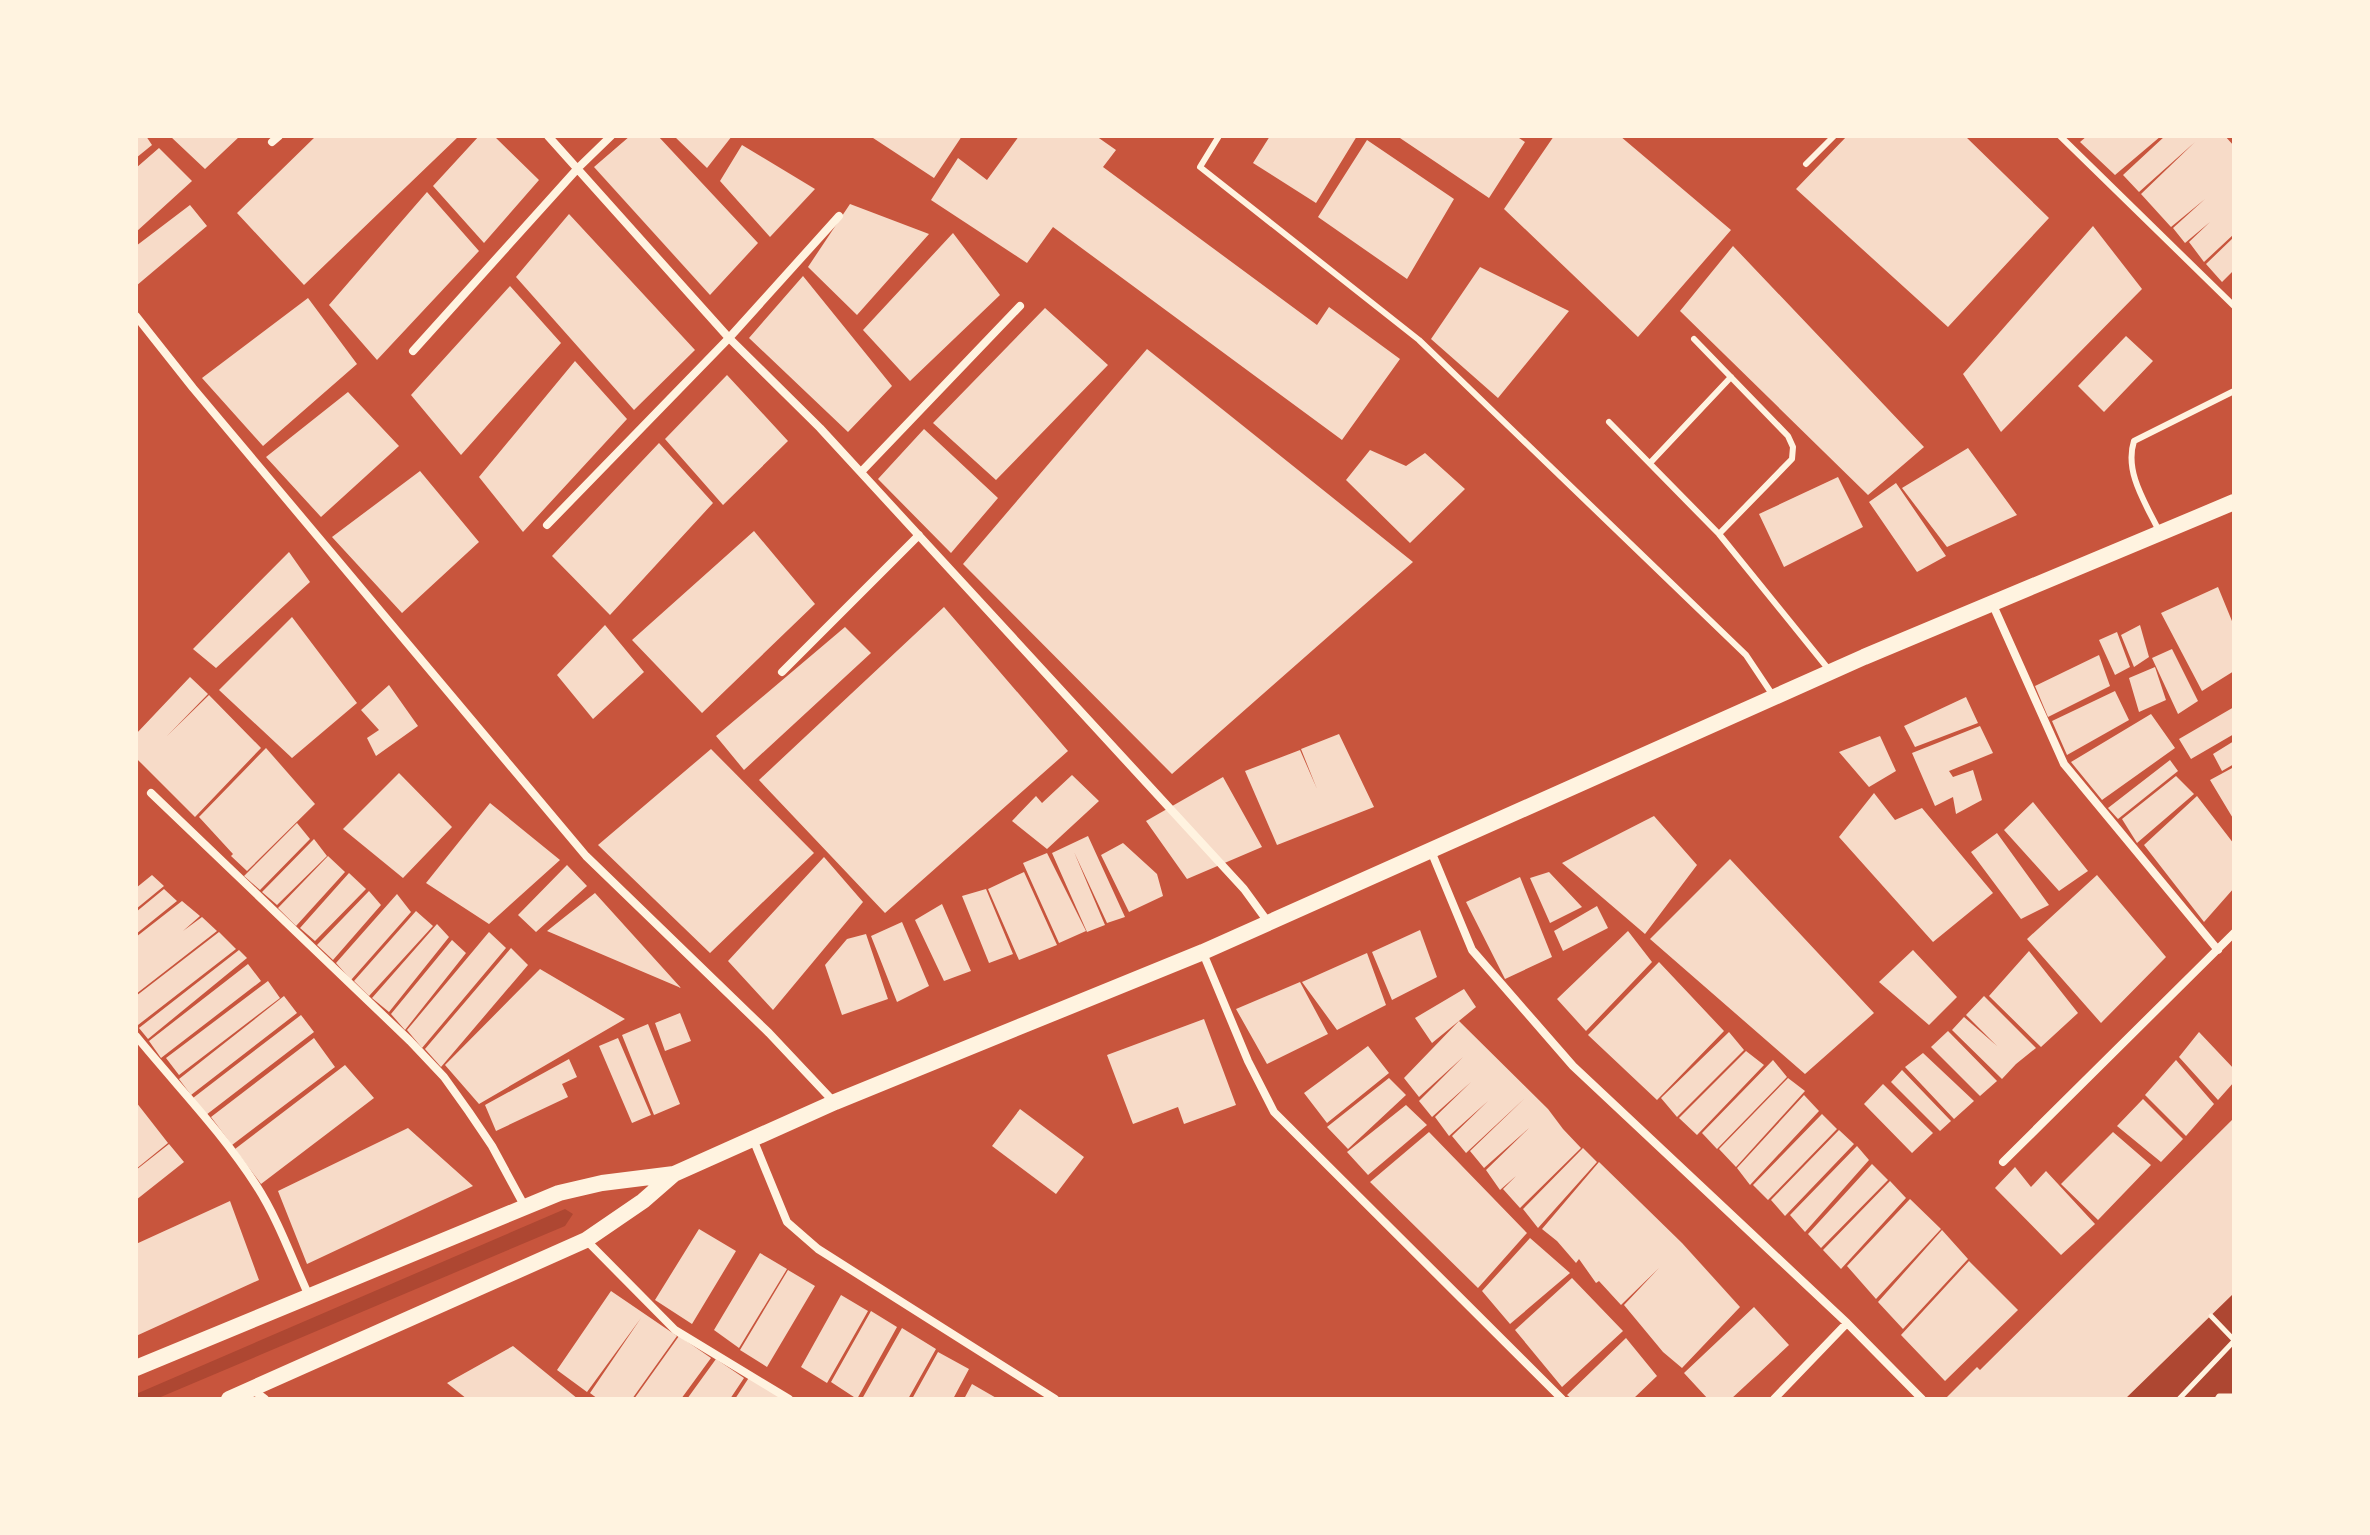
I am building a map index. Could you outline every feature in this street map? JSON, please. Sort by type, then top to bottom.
[{"type":"main road","points":[[136,1368],[559,1193],[602,1183],[674,1174],[835,1102],[1203,952],[1991,602],[2234,502]]},
{"type":"main road","points":[[229,1399],[259,1394],[586,1240],[643,1201],[674,1174]]},
{"type":"street","points":[[548,136],[729,338],[861,472],[1244,889],[1268,922]]},
{"type":"street","points":[[413,351],[578,168],[611,136]]},
{"type":"street","points":[[547,525],[729,338],[839,216]]},
{"type":"street","points":[[861,472],[1020,306]]},
{"type":"street","points":[[136,316],[586,856],[769,1033],[835,1102]]},
{"type":"street","points":[[782,672],[919,535]]},
{"type":"street","points":[[1991,602],[2064,764],[2218,950]]},
{"type":"street","points":[[151,793],[444,1077],[492,1146],[525,1207]]},
{"type":"street","points":[[1431,851],[1472,950],[1573,1066],[1847,1323],[1922,1399]]},
{"type":"street","points":[[2003,1162],[2234,933]]},
{"type":"street","points":[[1203,952],[1248,1061],[1274,1112],[1562,1399]]},
{"type":"street","points":[[136,1036],[233,1152],[257,1186],[277,1223],[309,1297]]},
{"type":"street","points":[[753,1139],[787,1222],[818,1249],[1055,1399]]},
{"type":"street","points":[[586,1240],[675,1330],[789,1399]]},
{"type":"street","points":[[1774,1399],[1847,1323]]},
{"type":"lane","points":[[1219,136],[1200,167],[1419,340],[1746,655],[1774,697]]},
{"type":"lane","points":[[1806,164],[1834,136]]},
{"type":"lane","points":[[2060,136],[2234,306]]},
{"type":"lane","points":[[1694,339],[1788,436],[1793,447],[1792,459],[1719,534]]},
{"type":"lane","points":[[1650,463],[1731,377]]},
{"type":"lane","points":[[2159,532],[2133,472],[2130,454],[2134,441],[2234,391]]},
{"type":"lane","points":[[1609,422],[1719,534],[1831,672]]},
{"type":"path","points":[[2179,1399],[2234,1340],[2211,1316]]},
{"type":"path","points":[[2217,1399],[2219,1396],[2234,1396]]},
{"type":"shaded area","points":[[565,1209],[573,1214],[565,1226],[156,1399],[136,1399],[136,1394]]},
{"type":"shaded area","points":[[2234,1293],[2234,1399],[2125,1399]]},
{"type":"building","points":[[136,136],[146,136],[152,145],[136,158]]},
{"type":"building","points":[[170,136],[240,136],[205,169]]},
{"type":"building","points":[[316,136],[459,136],[304,285],[237,213]]},
{"type":"building","points":[[479,136],[494,136],[539,180],[484,243],[433,186]]},
{"type":"building","points":[[630,136],[658,136],[758,243],[710,295],[594,167]]},
{"type":"building","points":[[674,136],[732,136],[707,168]]},
{"type":"building","points":[[870,136],[962,136],[934,178]]},
{"type":"building","points":[[1019,136],[1096,136],[1116,150],[1103,167],[1317,325],[1329,307],[1400,359],[1342,440],[1053,227],[1027,263],[931,200],[958,158],[987,180]]},
{"type":"building","points":[[1270,136],[1357,136],[1316,203],[1253,163]]},
{"type":"building","points":[[1397,136],[1516,136],[1525,142],[1489,198]]},
{"type":"building","points":[[1554,136],[1620,136],[1731,230],[1638,337],[1504,209]]},
{"type":"building","points":[[1847,136],[1965,136],[2049,218],[1948,327],[1796,189]]},
{"type":"building","points":[[2087,136],[2161,136],[2115,175],[2080,142]]},
{"type":"building","points":[[2165,136],[2225,136],[2234,146],[2234,234],[2204,262],[2189,242],[2210,222],[2185,243],[2173,228],[2205,199],[2171,227],[2141,194],[2195,142],[2139,192],[2123,175]]},
{"type":"building","points":[[1367,140],[1454,199],[1407,279],[1318,217]]},
{"type":"building","points":[[742,145],[815,189],[770,237],[720,181]]},
{"type":"building","points":[[159,148],[192,181],[136,232],[136,168]]},
{"type":"building","points":[[427,192],[479,251],[377,360],[329,305]]},
{"type":"building","points":[[850,204],[929,234],[857,315],[808,267]]},
{"type":"building","points":[[190,205],[207,226],[136,286],[136,246]]},
{"type":"building","points":[[569,214],[695,350],[634,410],[516,277]]},
{"type":"building","points":[[2093,226],[2142,289],[2001,432],[1963,374]]},
{"type":"building","points":[[953,233],[1000,295],[910,381],[863,330]]},
{"type":"building","points":[[2234,237],[2234,270],[2222,282],[2206,264]]},
{"type":"building","points":[[1733,246],[1924,447],[1868,495],[1680,311]]},
{"type":"building","points":[[1480,267],[1569,311],[1498,398],[1431,339]]},
{"type":"building","points":[[803,276],[892,386],[848,432],[749,338]]},
{"type":"building","points":[[510,286],[561,343],[461,455],[411,395]]},
{"type":"building","points":[[308,298],[357,364],[263,446],[202,378]]},
{"type":"building","points":[[1045,308],[1108,365],[996,480],[933,423]]},
{"type":"building","points":[[2126,336],[2153,361],[2104,412],[2078,386]]},
{"type":"building","points":[[1147,349],[1413,562],[1172,774],[963,564]]},
{"type":"building","points":[[575,361],[627,419],[523,532],[479,477]]},
{"type":"building","points":[[727,375],[788,441],[723,505],[665,439]]},
{"type":"building","points":[[348,392],[399,446],[321,517],[266,457]]},
{"type":"building","points":[[924,429],[998,498],[951,553],[878,479]]},
{"type":"building","points":[[659,443],[713,503],[610,615],[552,556]]},
{"type":"building","points":[[1968,448],[2017,515],[1947,547],[1902,488]]},
{"type":"building","points":[[1370,450],[1406,466],[1425,453],[1465,489],[1410,543],[1346,480]]},
{"type":"building","points":[[420,471],[479,542],[402,613],[332,537]]},
{"type":"building","points":[[1838,477],[1863,527],[1784,567],[1759,514]]},
{"type":"building","points":[[1896,483],[1946,556],[1917,572],[1869,502]]},
{"type":"building","points":[[754,531],[815,604],[702,713],[632,640]]},
{"type":"building","points":[[289,552],[310,582],[216,668],[193,649]]},
{"type":"building","points":[[2218,587],[2234,626],[2234,671],[2202,691],[2161,613]]},
{"type":"building","points":[[944,607],[1068,751],[885,913],[759,780]]},
{"type":"building","points":[[292,617],[357,703],[292,758],[219,690]]},
{"type":"building","points":[[605,625],[644,672],[593,719],[557,675]]},
{"type":"building","points":[[2140,625],[2149,657],[2134,667],[2121,635]]},
{"type":"building","points":[[845,627],[871,653],[744,770],[716,736]]},
{"type":"building","points":[[2117,632],[2130,667],[2115,675],[2099,640]]},
{"type":"building","points":[[2172,649],[2198,701],[2178,714],[2152,658]]},
{"type":"building","points":[[2099,655],[2110,686],[2048,717],[2035,686]]},
{"type":"building","points":[[2155,667],[2166,700],[2139,712],[2129,678]]},
{"type":"building","points":[[190,677],[208,694],[167,736],[209,695],[261,748],[195,817],[136,758],[136,734]]},
{"type":"building","points":[[389,685],[418,726],[376,756],[367,738],[379,730],[361,710]]},
{"type":"building","points":[[2115,691],[2129,720],[2067,755],[2052,721]]},
{"type":"building","points":[[1966,697],[1978,723],[1915,747],[1904,726]]},
{"type":"building","points":[[2234,707],[2234,734],[2191,759],[2179,739]]},
{"type":"building","points":[[2151,714],[2175,748],[2102,800],[2071,762]]},
{"type":"building","points":[[1980,726],[1993,753],[1949,771],[1953,777],[1973,770],[1982,800],[1956,814],[1953,797],[1935,806],[1912,753]]},
{"type":"building","points":[[1339,734],[1374,807],[1277,845],[1245,771],[1300,750],[1317,789],[1301,749]]},
{"type":"building","points":[[1880,736],[1896,771],[1869,787],[1839,752]]},
{"type":"building","points":[[2234,741],[2234,764],[2222,771],[2213,754]]},
{"type":"building","points":[[266,748],[315,804],[247,871],[199,817]]},
{"type":"building","points":[[711,749],[814,853],[710,953],[598,845]]},
{"type":"building","points":[[2170,760],[2178,771],[2118,819],[2108,808]]},
{"type":"building","points":[[2234,767],[2234,820],[2210,780]]},
{"type":"building","points":[[399,773],[452,827],[403,878],[343,829]]},
{"type":"building","points":[[1072,775],[1099,801],[1047,849],[1012,821],[1036,796],[1042,803]]},
{"type":"building","points":[[2176,776],[2194,794],[2137,843],[2122,819]]},
{"type":"building","points":[[1223,777],[1262,847],[1187,879],[1146,821]]},
{"type":"building","points":[[1874,793],[1895,820],[1922,808],[1993,893],[1933,942],[1839,837]]},
{"type":"building","points":[[2197,796],[2234,844],[2234,888],[2204,922],[2144,845]]},
{"type":"building","points":[[2033,802],[2088,871],[2059,891],[2004,830]]},
{"type":"building","points":[[490,803],[560,860],[489,924],[426,883]]},
{"type":"building","points":[[1654,816],[1697,865],[1645,934],[1562,863]]},
{"type":"building","points":[[297,823],[310,839],[260,890],[244,876]]},
{"type":"building","points":[[1997,833],[2049,905],[2021,919],[1971,852]]},
{"type":"building","points":[[1088,836],[1125,917],[1107,923],[1074,852],[1105,925],[1087,932],[1052,853]]},
{"type":"building","points":[[314,839],[327,856],[277,905],[262,892]]},
{"type":"building","points":[[1123,843],[1157,874],[1163,896],[1129,912],[1101,855]]},
{"type":"building","points":[[1047,853],[1086,931],[1059,943],[1023,863]]},
{"type":"building","points":[[328,856],[345,872],[296,926],[278,908]]},
{"type":"building","points":[[824,857],[863,902],[773,1010],[728,961]]},
{"type":"building","points":[[1730,859],[1874,1013],[1805,1074],[1650,939]]},
{"type":"building","points":[[567,865],[587,886],[536,932],[518,915]]},
{"type":"building","points":[[1024,872],[1057,945],[1019,960],[988,889]]},
{"type":"building","points":[[1549,872],[1582,907],[1550,923],[1530,878]]},
{"type":"building","points":[[349,873],[366,889],[315,941],[300,928]]},
{"type":"building","points":[[152,875],[164,886],[136,909],[136,888]]},
{"type":"building","points":[[2097,875],[2166,957],[2101,1023],[2027,939]]},
{"type":"building","points":[[1520,877],[1552,957],[1505,979],[1466,902]]},
{"type":"building","points":[[164,889],[177,901],[136,934],[136,912]]},
{"type":"building","points":[[986,889],[1013,954],[989,963],[962,896]]},
{"type":"building","points":[[369,891],[381,905],[333,960],[317,945]]},
{"type":"building","points":[[595,893],[681,988],[547,931]]},
{"type":"building","points":[[397,894],[411,912],[351,980],[336,963]]},
{"type":"building","points":[[182,901],[200,916],[183,931],[202,917],[217,931],[136,994],[136,937]]},
{"type":"building","points":[[942,904],[971,971],[944,981],[915,920]]},
{"type":"building","points":[[1597,906],[1608,928],[1563,951],[1554,931]]},
{"type":"building","points":[[416,911],[433,926],[369,996],[354,981]]},
{"type":"building","points":[[902,922],[929,986],[897,1002],[871,936]]},
{"type":"building","points":[[437,924],[449,937],[389,1012],[372,998]]},
{"type":"building","points":[[1420,930],[1437,977],[1392,1000],[1372,952]]},
{"type":"building","points":[[1628,931],[1652,962],[1586,1031],[1557,999]]},
{"type":"building","points":[[219,932],[236,949],[138,1025],[136,996]]},
{"type":"building","points":[[489,932],[506,948],[422,1048],[407,1030]]},
{"type":"building","points":[[866,934],[888,999],[842,1015],[825,965],[847,939]]},
{"type":"building","points":[[452,940],[466,953],[405,1030],[391,1014]]},
{"type":"building","points":[[511,948],[528,965],[441,1067],[425,1049]]},
{"type":"building","points":[[239,950],[247,958],[148,1039],[139,1028]]},
{"type":"building","points":[[1913,950],[1957,997],[1929,1025],[1879,982]]},
{"type":"building","points":[[2029,951],[2078,1013],[2041,1047],[1989,996]]},
{"type":"building","points":[[1367,953],[1386,1005],[1337,1030],[1302,982]]},
{"type":"building","points":[[1659,962],[1724,1031],[1657,1100],[1588,1035]]},
{"type":"building","points":[[248,964],[261,981],[161,1058],[149,1041]]},
{"type":"building","points":[[540,969],[625,1019],[479,1104],[445,1065]]},
{"type":"building","points":[[268,981],[280,998],[179,1075],[166,1058]]},
{"type":"building","points":[[1300,982],[1328,1034],[1267,1064],[1236,1009]]},
{"type":"building","points":[[1464,989],[1476,1007],[1432,1043],[1415,1018]]},
{"type":"building","points":[[284,996],[297,1013],[191,1095],[179,1079]]},
{"type":"building","points":[[1984,996],[2036,1048],[2002,1079],[1952,1030],[1964,1017],[1997,1046],[1966,1015]]},
{"type":"building","points":[[680,1013],[691,1041],[665,1051],[655,1023]]},
{"type":"building","points":[[301,1015],[314,1032],[206,1115],[193,1098]]},
{"type":"building","points":[[1204,1019],[1236,1105],[1184,1124],[1178,1107],[1133,1124],[1107,1055]]},
{"type":"building","points":[[1459,1021],[1548,1109],[1581,1148],[1520,1208],[1503,1189],[1516,1176],[1500,1190],[1486,1170],[1529,1128],[1484,1168],[1470,1151],[1525,1098],[1466,1153],[1452,1136],[1488,1101],[1449,1136],[1435,1117],[1471,1082],[1432,1117],[1419,1101],[1463,1057],[1419,1097],[1404,1078]]},
{"type":"building","points":[[648,1024],[680,1104],[654,1115],[622,1035]]},
{"type":"building","points":[[1948,1031],[1997,1081],[1980,1096],[1931,1047]]},
{"type":"building","points":[[1729,1032],[1744,1050],[1677,1117],[1661,1098]]},
{"type":"building","points":[[2199,1032],[2234,1069],[2234,1082],[2218,1100],[2179,1057]]},
{"type":"building","points":[[314,1038],[335,1067],[232,1145],[211,1117]]},
{"type":"building","points":[[618,1038],[651,1115],[632,1123],[599,1046]]},
{"type":"building","points":[[1368,1046],[1389,1073],[1327,1123],[1304,1093]]},
{"type":"building","points":[[1746,1051],[1764,1065],[1697,1135],[1679,1118]]},
{"type":"building","points":[[1923,1053],[1974,1101],[1954,1119],[1905,1067]]},
{"type":"building","points":[[569,1059],[577,1077],[562,1084],[568,1097],[496,1131],[485,1105]]},
{"type":"building","points":[[1773,1060],[1787,1077],[1717,1149],[1702,1133]]},
{"type":"building","points":[[2176,1060],[2214,1104],[2186,1136],[2145,1095]]},
{"type":"building","points":[[345,1065],[374,1098],[261,1184],[235,1149]]},
{"type":"building","points":[[1902,1070],[1951,1121],[1940,1131],[1891,1082]]},
{"type":"building","points":[[1389,1078],[1406,1095],[1348,1149],[1327,1127]]},
{"type":"building","points":[[1788,1078],[1805,1091],[1736,1167],[1719,1149]]},
{"type":"building","points":[[1883,1084],[1933,1133],[1912,1153],[1864,1104]]},
{"type":"building","points":[[1804,1095],[1819,1111],[1750,1185],[1737,1168]]},
{"type":"building","points":[[2143,1099],[2183,1139],[2161,1162],[2117,1126]]},
{"type":"building","points":[[136,1102],[168,1143],[136,1169]]},
{"type":"building","points":[[1406,1105],[1427,1125],[1368,1175],[1347,1152]]},
{"type":"building","points":[[1020,1109],[1084,1157],[1056,1194],[992,1146]]},
{"type":"building","points":[[1822,1114],[1837,1129],[1768,1200],[1753,1185]]},
{"type":"building","points":[[2234,1118],[2234,1293],[2125,1399],[1945,1399],[1977,1367],[1980,1370]]},
{"type":"building","points":[[408,1128],[473,1186],[307,1264],[278,1191]]},
{"type":"building","points":[[1839,1130],[1854,1144],[1785,1216],[1771,1200]]},
{"type":"building","points":[[1429,1132],[1527,1233],[1478,1288],[1370,1182]]},
{"type":"building","points":[[2113,1132],[2151,1165],[2098,1220],[2061,1184]]},
{"type":"building","points":[[169,1144],[184,1162],[136,1200],[136,1170]]},
{"type":"building","points":[[1857,1146],[1869,1160],[1805,1232],[1790,1215]]},
{"type":"building","points":[[1583,1148],[1597,1162],[1538,1228],[1523,1209]]},
{"type":"building","points":[[1599,1162],[1682,1243],[1740,1307],[1682,1368],[1663,1352],[1624,1305],[1659,1268],[1621,1305],[1599,1281],[1596,1283],[1579,1259],[1576,1263],[1542,1229]]},
{"type":"building","points":[[1872,1164],[1888,1180],[1821,1248],[1808,1234]]},
{"type":"building","points":[[2015,1167],[2031,1187],[2046,1171],[2095,1224],[2061,1255],[1995,1188]]},
{"type":"building","points":[[1890,1181],[1906,1198],[1841,1269],[1823,1250]]},
{"type":"building","points":[[1910,1199],[1941,1229],[1876,1299],[1847,1266]]},
{"type":"building","points":[[230,1201],[259,1280],[136,1336],[136,1244]]},
{"type":"building","points":[[699,1229],[736,1251],[692,1324],[655,1300]]},
{"type":"building","points":[[1942,1230],[1968,1259],[1903,1329],[1878,1302]]},
{"type":"building","points":[[1530,1238],[1570,1273],[1510,1324],[1482,1291]]},
{"type":"building","points":[[760,1253],[787,1269],[739,1348],[714,1330]]},
{"type":"building","points":[[1969,1261],[2018,1310],[1945,1381],[1901,1335]]},
{"type":"building","points":[[788,1270],[815,1286],[767,1367],[740,1350]]},
{"type":"building","points":[[1572,1278],[1623,1331],[1562,1387],[1515,1330]]},
{"type":"building","points":[[611,1291],[677,1336],[632,1399],[598,1399],[590,1393],[641,1318],[587,1392],[557,1370]]},
{"type":"building","points":[[841,1295],[868,1311],[827,1383],[801,1367]]},
{"type":"building","points":[[1754,1307],[1789,1345],[1731,1399],[1708,1399],[1684,1373]]},
{"type":"building","points":[[871,1311],[897,1327],[857,1399],[831,1382]]},
{"type":"building","points":[[902,1328],[936,1349],[908,1399],[862,1399]]},
{"type":"building","points":[[679,1336],[711,1358],[681,1399],[634,1399]]},
{"type":"building","points":[[1626,1338],[1657,1376],[1633,1399],[1572,1399],[1567,1395]]},
{"type":"building","points":[[513,1346],[578,1399],[467,1399],[447,1383]]},
{"type":"building","points":[[938,1352],[969,1369],[953,1399],[912,1399]]},
{"type":"building","points":[[716,1359],[744,1378],[730,1399],[687,1399]]},
{"type":"building","points":[[750,1376],[782,1399],[735,1399]]},
{"type":"building","points":[[972,1384],[998,1399],[964,1399]]}]
